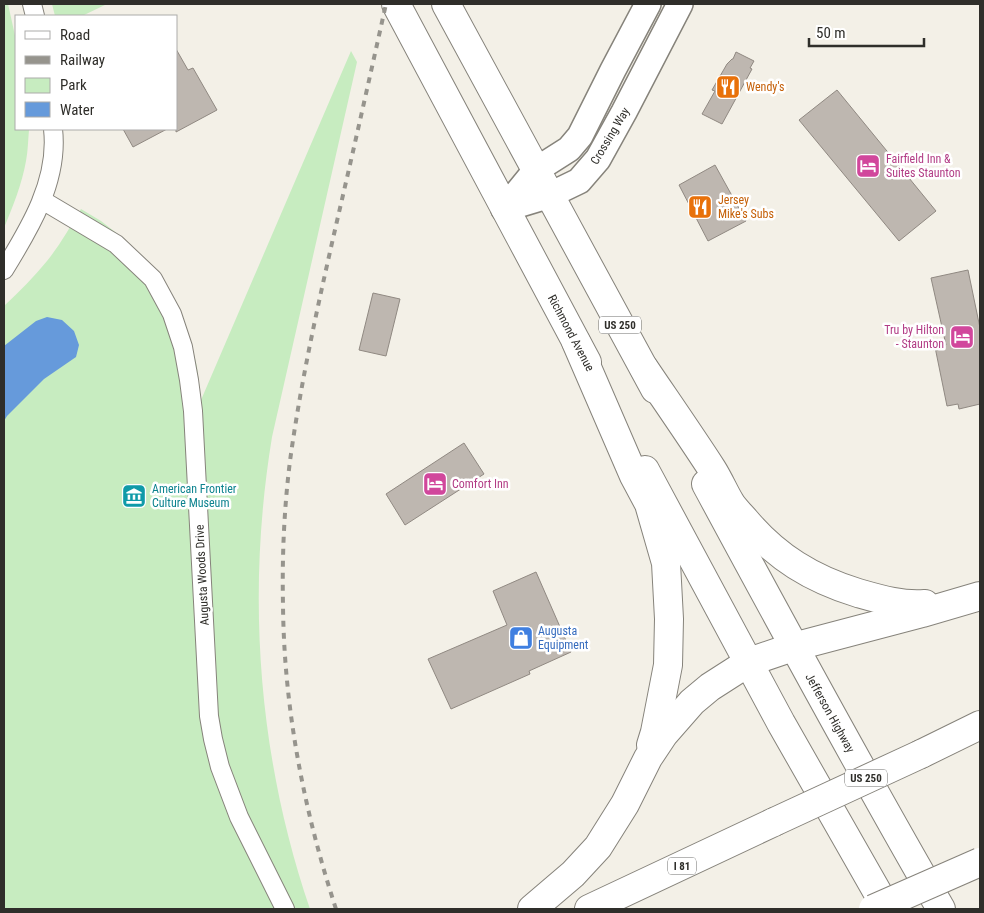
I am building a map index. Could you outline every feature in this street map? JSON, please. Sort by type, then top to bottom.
[{"type":"main road","name":"Richmond Avenue","points":[[396,4],[504,209],[749,662]]},
{"type":"main road","name":"US 250","points":[[446,4],[793,647]]},
{"type":"main road","points":[[576,342],[634,476],[649,504],[666,563],[669,619],[668,665],[648,758]]},
{"type":"main road","points":[[644,368],[713,471],[731,503],[757,534],[793,564],[840,588],[890,602],[916,605],[973,598]]},
{"type":"main road","points":[[532,909],[573,874],[598,847],[625,804],[648,758],[664,734],[692,702],[715,684],[749,662],[793,647],[973,598]]},
{"type":"main road","name":"Jefferson Highway","points":[[793,647],[941,909]]},
{"type":"main road","points":[[749,662],[887,909]]},
{"type":"main road","name":"I 81","points":[[589,909],[980,725]]},
{"type":"main road","points":[[873,909],[980,862]]},
{"type":"street","name":"Crossing Way","points":[[504,209],[536,170],[569,148],[580,136],[648,4]]},
{"type":"street","points":[[648,67],[650,30],[664,4]]},
{"type":"street","name":"Crossing Way","points":[[504,209],[550,195],[579,181],[598,159],[680,4]]},
{"type":"street","points":[[4,270],[28,229],[42,200],[54,147],[53,130]]},
{"type":"street","name":"Augusta Woods Drive","points":[[42,200],[116,244],[153,279],[172,314],[183,347],[193,411],[209,716],[213,739],[220,767],[238,818],[285,909]]},
{"type":"green space","points":[[4,4],[8,4],[15,36],[15,130],[29,130],[27,157],[22,178],[4,228]]},
{"type":"green space","points":[[52,4],[107,4],[84,15],[55,15]]},
{"type":"green space","name":"American Frontier Culture Museum","points":[[351,51],[357,62],[272,437],[264,496],[260,556],[259,616],[268,735],[278,793],[292,852],[310,909],[4,909],[4,306],[47,261],[81,209],[101,221],[132,247],[146,262],[180,314],[191,342],[197,367],[201,400]]},
{"type":"water","points":[[47,317],[62,320],[74,331],[79,345],[76,357],[44,379],[4,421],[4,346],[36,321]]},
{"type":"building","points":[[178,52],[188,70],[193,68],[217,110],[176,132],[178,130]]},
{"type":"building","name":"Wendy's","points":[[736,52],[754,61],[750,68],[752,69],[722,124],[702,114],[715,91],[712,90]]},
{"type":"building","name":"Fairfield Inn & Suites Staunton","points":[[837,90],[936,211],[899,241],[799,120]]},
{"type":"building","points":[[124,130],[165,130],[133,147]]},
{"type":"building","points":[[715,165],[746,221],[708,241],[679,185]]},
{"type":"building","name":"Tru by Hilton - Staunton","points":[[968,270],[980,328],[980,404],[959,409],[958,404],[947,406],[935,347],[946,345],[931,278]]},
{"type":"building","points":[[373,293],[400,299],[386,356],[359,350]]},
{"type":"building","name":"Comfort Inn","points":[[464,443],[484,474],[405,525],[386,494]]},
{"type":"building","name":"Augusta Equipment","points":[[536,572],[571,652],[529,671],[530,674],[451,709],[428,659],[507,625],[493,591]]},
{"type":"railway","points":[[336,909],[305,797],[292,721],[284,644],[284,533],[290,461],[305,370],[386,4]]},
{"type":"place","name":"Wendy's","points":[[728,87]]},
{"type":"place","name":"Fairfield Inn & Suites Staunton","points":[[868,166]]},
{"type":"place","name":"Jersey Mike's Subs","points":[[700,207]]},
{"type":"place","name":"Tru by Hilton - Staunton","points":[[962,337]]},
{"type":"place","name":"Comfort Inn","points":[[435,484]]},
{"type":"place","name":"American Frontier Culture Museum","points":[[134,496]]},
{"type":"place","name":"Augusta Equipment","points":[[521,638]]}]
